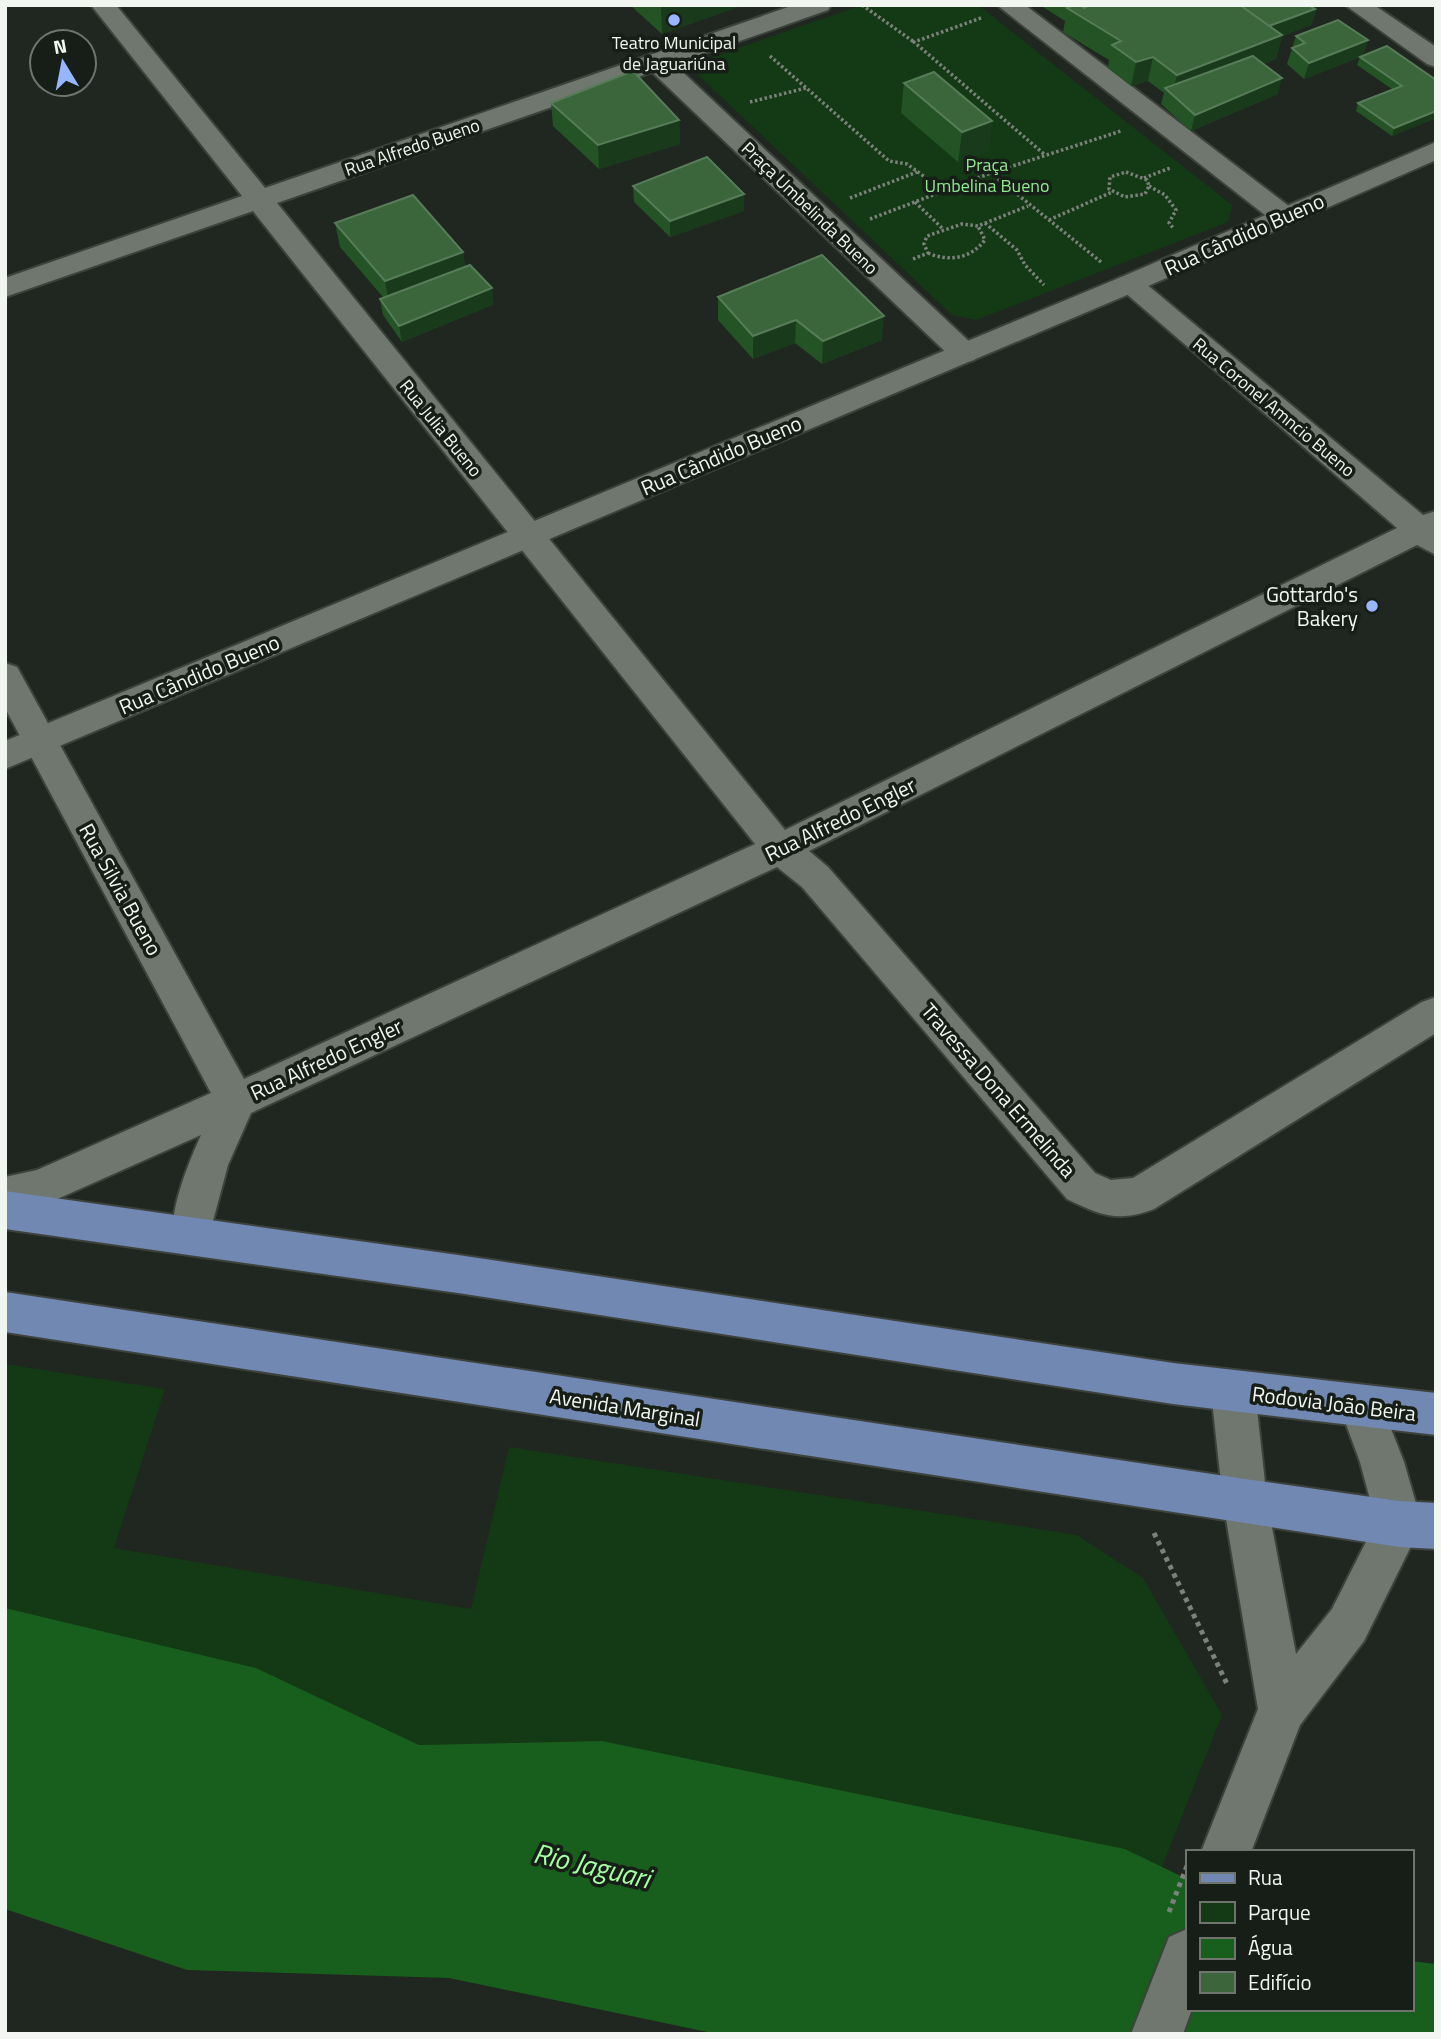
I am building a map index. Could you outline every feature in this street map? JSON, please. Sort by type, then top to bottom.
[{"type":"main road","points":[[5,1210],[191,1234],[1233,1391]]},
{"type":"main road","name":"Avenida Marginal","points":[[5,1312],[1245,1501]]},
{"type":"main road","name":"Rodovia João Beira","points":[[1233,1391],[1362,1408],[1436,1414]]},
{"type":"main road","points":[[1245,1501],[1417,1525]]},
{"type":"street","name":"Rua Julia Bueno","points":[[103,5],[780,849]]},
{"type":"street","points":[[1357,5],[1436,59]]},
{"type":"street","name":"Rua Alfredo Bueno","points":[[5,288],[744,32],[812,6]]},
{"type":"street","points":[[1011,6],[1284,216]]},
{"type":"street","name":"Praça Umbelinda Bueno","points":[[657,62],[964,353]]},
{"type":"street","name":"Rua Cândido Bueno","points":[[5,755],[1070,309],[1436,150]]},
{"type":"street","name":"Rua Coronel Amncio Bueno","points":[[1129,284],[1430,532]]},
{"type":"street","name":"Rua Alfredo Engler","points":[[5,1195],[41,1187],[236,1101],[780,849],[1430,532]]},
{"type":"street","name":"Rua Silvia Bueno","points":[[5,676],[236,1101]]},
{"type":"street","name":"Travessa Dona Ermelinda","points":[[780,849],[815,877],[1081,1186],[1109,1199],[1140,1196],[1436,1013]]},
{"type":"street","points":[[191,1234],[208,1165],[236,1101]]},
{"type":"street","points":[[1233,1391],[1245,1501],[1282,1709]]},
{"type":"street","points":[[1232,1838],[1282,1709],[1349,1625],[1417,1525],[1382,1461],[1362,1408]]},
{"type":"street","points":[[1157,2034],[1186,1958]]},
{"type":"path","points":[[862,5],[914,43],[1044,154]]},
{"type":"path","points":[[914,43],[1011,6]]},
{"type":"path","points":[[744,32],[889,161],[907,164],[944,191]]},
{"type":"path","points":[[710,113],[806,88]]},
{"type":"path","points":[[836,232],[1044,154],[1158,120]]},
{"type":"path","points":[[815,212],[918,172]]},
{"type":"path","points":[[991,173],[1129,284]]},
{"type":"path","points":[[1149,186],[1139,196],[1125,197],[1112,192],[1107,181],[1119,173],[1139,175],[1149,186],[1165,195],[1176,210],[1169,223],[1176,232],[1203,252]]},
{"type":"path","points":[[1049,220],[1112,192]]},
{"type":"path","points":[[915,202],[942,228]]},
{"type":"path","points":[[928,253],[924,244],[928,236],[942,228],[962,224],[978,226],[1029,206]]},
{"type":"path","points":[[985,223],[1017,250],[1025,265],[1070,309]]},
{"type":"path","points":[[878,272],[928,253],[946,259],[970,254],[980,248],[985,240],[978,226]]},
{"type":"path","points":[[1149,1523],[1233,1696]]},
{"type":"green space","name":"Praça Umbelina Bueno","points":[[862,5],[978,5],[1232,205],[1228,222],[976,320],[952,315],[698,75],[704,60]]},
{"type":"green space","points":[[5,1364],[165,1389],[114,1548],[471,1609],[509,1447],[1077,1535],[1143,1578],[1222,1715],[1162,1867],[1125,1849],[602,1741],[419,1745],[256,1668],[5,1608]]},
{"type":"water","name":"Rio Jaguari","points":[[5,1608],[256,1668],[419,1745],[602,1741],[1125,1849],[1186,1879],[1186,2011],[1413,2011],[1413,1961],[1436,1964],[1436,2034],[717,2034],[449,1978],[187,1970],[5,1909]]},
{"type":"building","points":[[1075,5],[1084,8],[1090,5],[1240,5],[1282,35],[1177,75],[1153,57],[1136,62],[1112,45],[1121,41],[1067,8]]},
{"type":"building","points":[[1240,5],[1308,5],[1315,9],[1269,26]]},
{"type":"building","points":[[1338,20],[1368,40],[1309,63],[1292,48],[1305,43],[1296,36]]},
{"type":"building","points":[[1387,46],[1436,80],[1436,111],[1394,128],[1358,103],[1402,86],[1360,57]]},
{"type":"building","points":[[1253,56],[1282,78],[1195,115],[1165,88]]},
{"type":"building","points":[[633,71],[679,120],[598,145],[551,103]]},
{"type":"building","points":[[934,72],[992,121],[962,132],[904,83]]},
{"type":"building","points":[[707,157],[744,194],[670,221],[633,186]]},
{"type":"building","points":[[413,195],[463,252],[385,281],[335,223]]},
{"type":"building","points":[[822,255],[884,316],[823,341],[796,320],[753,336],[718,297]]},
{"type":"building","points":[[470,265],[492,288],[399,326],[380,299]]},
{"type":"place","name":"Teatro Municipal de Jaguariúna","points":[[674,20]]},
{"type":"place","name":"Gottardo's Bakery","points":[[1372,606]]}]
